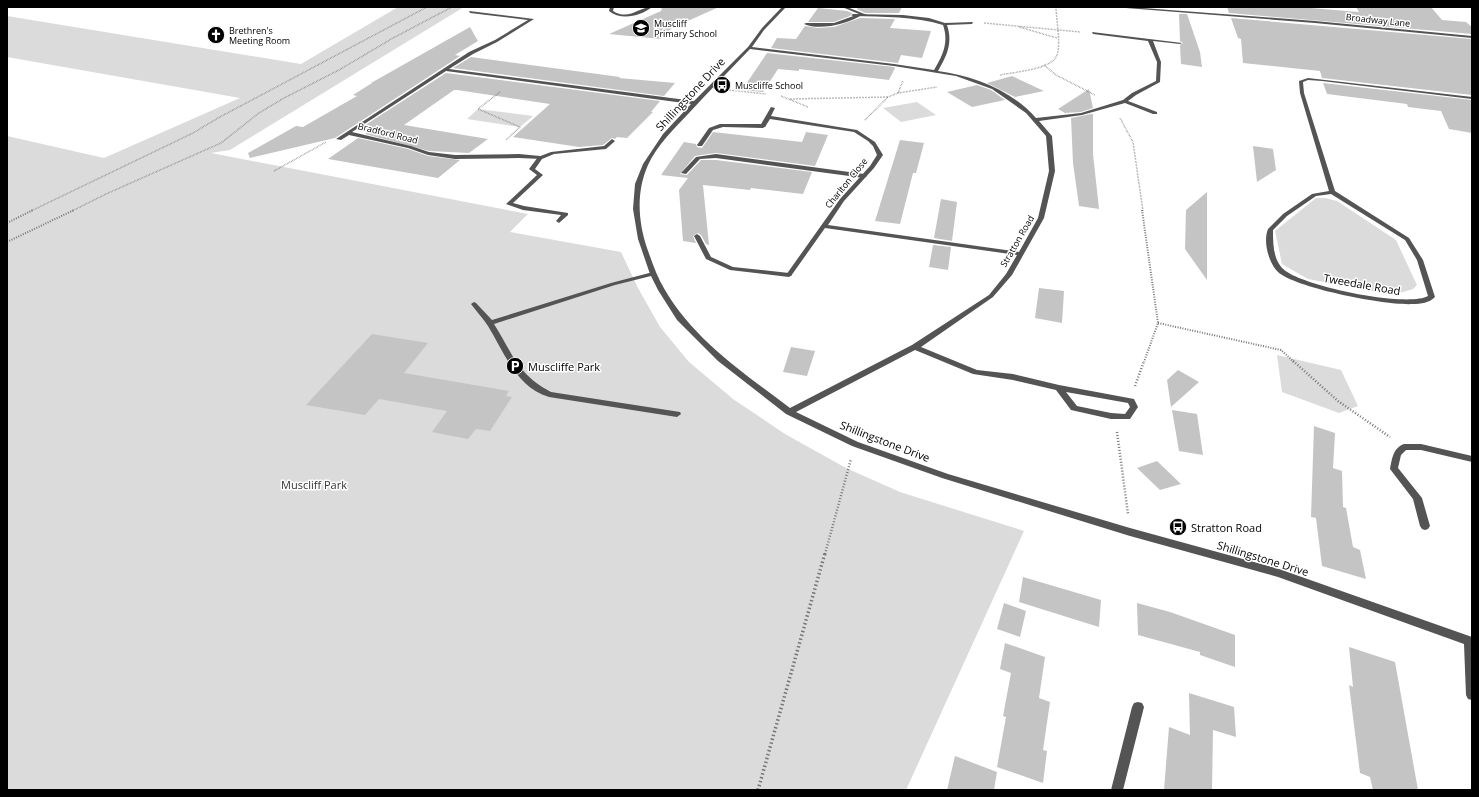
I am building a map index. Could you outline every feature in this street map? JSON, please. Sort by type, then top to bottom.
[{"type":"street","points":[[612,7],[611,11],[613,13],[627,15],[645,11],[650,7]]},
{"type":"street","name":"Shillingstone Drive","points":[[784,7],[763,29],[749,48],[665,135],[646,164],[638,184],[636,209],[642,240],[653,274],[661,290],[680,318],[721,359],[789,412],[855,444],[945,476],[1130,532],[1279,573],[1470,641]]},
{"type":"street","points":[[844,7],[866,15]]},
{"type":"street","name":"Broadway Lane","points":[[1115,7],[1160,9],[1315,22],[1472,37]]},
{"type":"street","name":"Bradford Road","points":[[348,133],[471,53],[496,41],[532,19],[470,12]]},
{"type":"street","points":[[854,15],[903,16],[930,19],[945,24],[972,23]]},
{"type":"street","points":[[806,24],[836,25],[860,15]]},
{"type":"street","points":[[935,72],[948,50],[949,33],[945,24]]},
{"type":"street","points":[[1093,33],[1180,43]]},
{"type":"street","points":[[1035,120],[1082,114],[1125,101],[1134,94],[1158,82],[1159,62],[1150,40]]},
{"type":"street","name":"Stratton Road","points":[[749,48],[894,65],[957,75],[994,88],[1028,112],[1049,136],[1052,170],[1041,218],[1009,274],[991,296],[915,347],[789,412]]},
{"type":"street","points":[[446,70],[695,103]]},
{"type":"street","points":[[1332,192],[1302,93],[1301,81],[1308,79],[1322,80],[1472,98]]},
{"type":"street","points":[[1125,101],[1154,114]]},
{"type":"street","points":[[700,145],[711,129],[722,125],[763,126],[773,108]]},
{"type":"street","name":"Charlton Close","points":[[697,236],[708,258],[732,269],[789,275],[842,200],[872,167],[880,155],[876,145],[867,137],[855,131],[768,117]]},
{"type":"street","points":[[339,139],[348,133]]},
{"type":"street","name":"Bradford Road","points":[[348,133],[409,147],[428,153],[455,157],[519,156],[540,158]]},
{"type":"street","points":[[559,221],[566,214],[523,208],[509,204],[540,175],[532,169],[540,158],[553,153],[606,148],[612,141]]},
{"type":"street","points":[[684,173],[698,158],[716,156],[864,176]]},
{"type":"street","name":"Tweedale Road","points":[[1332,192],[1407,239],[1420,260],[1432,297],[1423,301],[1395,302],[1318,287],[1295,279],[1281,271],[1273,262],[1270,230],[1285,215],[1314,195],[1332,192]]},
{"type":"street","points":[[824,226],[1020,254]]},
{"type":"street","points":[[490,323],[613,284],[653,274]]},
{"type":"street","points":[[474,304],[490,323],[519,374],[538,389],[550,394],[678,414]]},
{"type":"street","points":[[915,347],[976,372],[1013,377],[1059,388],[1131,401],[1134,408],[1127,417],[1111,416],[1074,408],[1059,388]]},
{"type":"street","points":[[1425,526],[1417,498],[1394,469],[1397,454],[1404,447],[1421,447],[1472,459]]},
{"type":"street","points":[[1470,641],[1472,695]]},
{"type":"street","points":[[1116,790],[1138,707]]},
{"type":"path","points":[[7,223],[194,133],[218,118],[427,7]]},
{"type":"path","points":[[7,242],[106,194],[221,143],[259,113],[284,98],[339,70],[393,38],[452,7]]},
{"type":"path","points":[[974,81],[1044,65],[1056,56],[1056,7]]},
{"type":"path","points":[[972,23],[1011,25],[1093,33]]},
{"type":"path","points":[[1011,25],[1057,38]]},
{"type":"path","points":[[1044,65],[1056,76],[1115,104],[1117,114],[1133,142],[1158,323],[1131,401]]},
{"type":"path","points":[[488,156],[520,128],[478,109],[517,80]]},
{"type":"path","points":[[790,99],[888,97],[898,93],[944,86]]},
{"type":"path","points":[[855,131],[888,97]]},
{"type":"path","points":[[274,171],[322,142],[339,139]]},
{"type":"path","points":[[1158,323],[1281,350],[1338,401],[1404,447]]},
{"type":"path","points":[[1111,416],[1117,432],[1130,532]]},
{"type":"path","points":[[758,790],[809,613],[855,444]]},
{"type":"green space","name":"Muscliff Park","points":[[398,7],[464,7],[230,150],[211,153],[528,214],[510,232],[621,252],[638,288],[660,327],[689,362],[733,399],[785,434],[846,468],[900,492],[1024,531],[906,790],[7,790],[7,136],[104,158],[240,98],[7,57],[7,16],[301,64]]},
{"type":"green space","points":[[917,102],[936,115],[901,122],[883,108]]},
{"type":"green space","points":[[478,109],[533,116],[520,127],[467,119]]},
{"type":"green space","points":[[1316,198],[1325,198],[1337,201],[1396,240],[1417,285],[1413,289],[1393,295],[1308,279],[1282,264],[1275,231]]},
{"type":"green space","points":[[1277,355],[1341,370],[1358,406],[1339,413],[1282,392]]},
{"type":"building","points":[[662,7],[719,7],[672,28],[660,39],[609,34],[661,11]]},
{"type":"building","points":[[858,7],[902,7],[899,13],[865,13],[857,9]]},
{"type":"building","points":[[1227,7],[1299,7],[1359,12],[1356,7],[1431,7],[1442,20],[1466,22],[1472,27],[1472,34],[1229,13]]},
{"type":"building","points":[[818,8],[847,11],[852,13],[850,16],[834,22],[808,22]]},
{"type":"building","points":[[1179,14],[1187,14],[1200,52],[1202,67],[1181,64],[1180,45],[1183,43],[1180,41]]},
{"type":"building","points":[[860,18],[895,19],[890,28],[931,31],[922,58],[901,55],[898,63],[771,48],[777,38],[796,39],[805,26],[817,28],[834,27]]},
{"type":"building","points":[[1231,18],[1472,39],[1472,95],[1322,78],[1320,71],[1243,63],[1241,39],[1238,38]]},
{"type":"building","points":[[470,27],[478,41],[455,55],[460,56],[335,138],[250,158],[248,153],[296,126],[303,127],[357,96],[353,95],[371,83]]},
{"type":"building","points":[[767,53],[895,68],[889,80],[799,69],[799,71],[778,69],[763,92],[742,90]]},
{"type":"building","points":[[471,57],[620,77],[619,78],[675,83],[664,96],[453,68]]},
{"type":"building","points":[[446,73],[660,101],[651,112],[653,112],[627,138],[612,138],[603,145],[579,147],[513,137],[550,104],[457,90],[454,90],[404,125],[488,139],[469,153],[429,151],[365,134],[372,129],[356,131]]},
{"type":"building","points":[[1012,76],[1044,91],[1015,97],[987,83]]},
{"type":"building","points":[[1323,83],[1472,100],[1472,133],[1449,129],[1441,111],[1408,107],[1407,104],[1327,94]]},
{"type":"building","points":[[977,85],[991,90],[1005,100],[972,107],[947,92]]},
{"type":"building","points":[[1089,89],[1093,108],[1081,112],[1065,113],[1058,109]]},
{"type":"building","points":[[1093,114],[1093,154],[1099,209],[1079,206],[1073,163],[1071,118]]},
{"type":"building","points":[[713,132],[802,142],[806,132],[828,135],[815,166],[716,153],[695,156],[680,174],[687,175],[701,160],[716,160],[812,172],[803,194],[751,188],[750,190],[703,185],[709,245],[706,244],[701,235],[698,233],[693,236],[696,243],[683,241],[679,190],[688,178],[661,175],[684,142],[696,144],[697,147],[702,148]]},
{"type":"building","points":[[358,138],[408,149],[428,156],[460,160],[438,178],[328,159]]},
{"type":"building","points":[[900,140],[924,143],[916,173],[913,173],[900,224],[875,221]]},
{"type":"building","points":[[1253,146],[1273,149],[1276,170],[1257,182]]},
{"type":"building","points":[[1207,192],[1207,280],[1185,249],[1186,210]]},
{"type":"building","points":[[941,199],[957,202],[952,241],[934,238]]},
{"type":"building","points":[[933,245],[951,247],[948,270],[929,267]]},
{"type":"building","points":[[1039,288],[1064,291],[1062,323],[1035,318]]},
{"type":"building","points":[[372,334],[428,343],[404,373],[509,391],[506,396],[512,397],[490,431],[476,429],[468,439],[432,432],[447,411],[379,399],[365,415],[306,405]]},
{"type":"building","points":[[791,347],[815,351],[807,376],[783,372]]},
{"type":"building","points":[[1178,370],[1199,382],[1171,407],[1167,380]]},
{"type":"building","points":[[1172,410],[1197,414],[1203,455],[1179,451]]},
{"type":"building","points":[[1314,426],[1335,433],[1333,468],[1342,471],[1343,507],[1346,508],[1353,547],[1360,550],[1366,579],[1322,566],[1316,518],[1311,517]]},
{"type":"building","points":[[1157,461],[1181,484],[1160,490],[1137,468]]},
{"type":"building","points":[[1023,577],[1101,600],[1099,627],[1019,602]]},
{"type":"building","points":[[1004,603],[1026,611],[1020,637],[997,629]]},
{"type":"building","points":[[1137,603],[1170,612],[1235,635],[1235,667],[1200,655],[1200,652],[1138,635]]},
{"type":"building","points":[[1005,643],[1045,657],[1039,698],[1050,702],[1043,750],[1047,751],[1043,783],[997,767],[1006,717],[1003,716],[1011,673],[1000,669]]},
{"type":"building","points":[[1349,647],[1395,662],[1418,790],[1373,790],[1370,777],[1360,773],[1349,685],[1353,687]]},
{"type":"building","points":[[1189,693],[1234,707],[1236,737],[1213,730],[1212,790],[1164,790],[1169,727],[1190,735]]},
{"type":"building","points":[[955,756],[997,772],[994,790],[947,790]]},
{"type":"place","name":"Muscliff Primary School","points":[[641,28]]},
{"type":"place","name":"Brethren's Meeting Room","points":[[216,35]]},
{"type":"place","name":"Muscliffe School","points":[[722,85]]},
{"type":"place","name":"Muscliffe Park","points":[[515,366]]},
{"type":"place","name":"Stratton Road","points":[[1178,527]]}]
